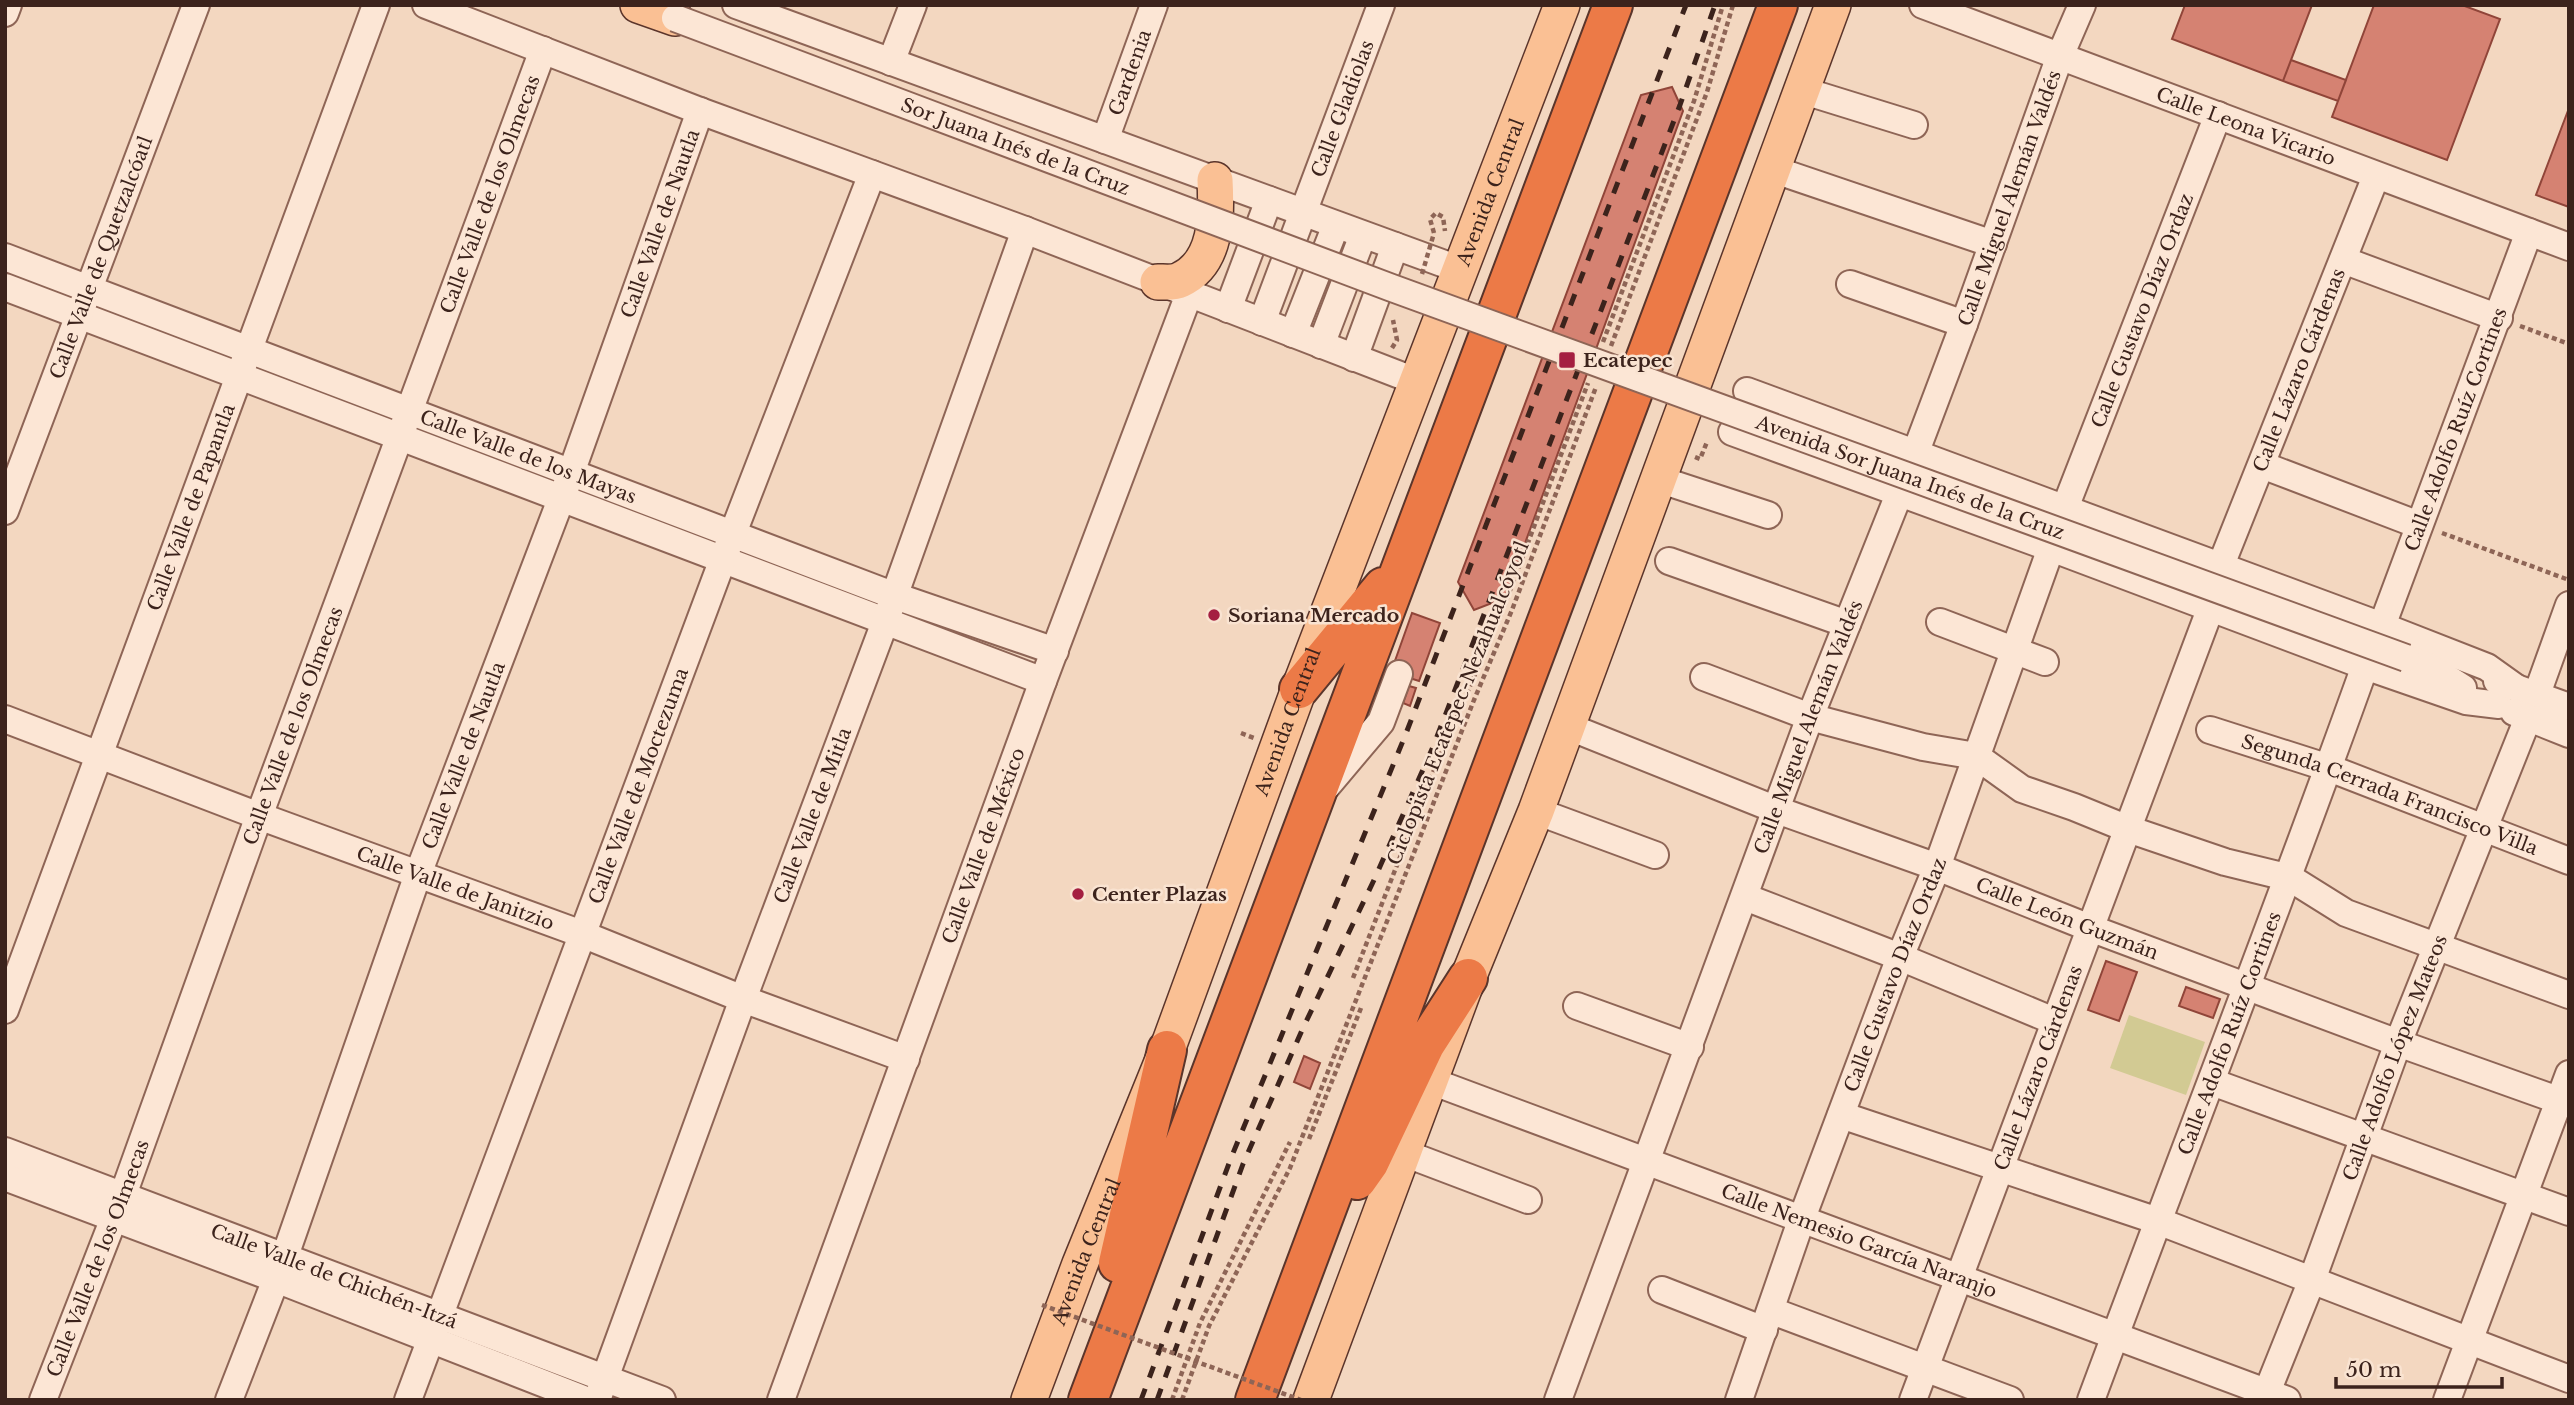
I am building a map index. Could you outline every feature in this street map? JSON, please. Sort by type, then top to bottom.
[{"type":"highway","points":[[1087,1400],[1613,5]]},
{"type":"highway","points":[[1255,1400],[1778,5]]},
{"type":"highway","points":[[1298,689],[1404,561]]},
{"type":"highway","points":[[1311,1248],[1369,1163],[1425,1045],[1468,978]]},
{"type":"highway","points":[[1087,1400],[1167,1050]]},
{"type":"main road","name":"Sor Juana Inés de la Cruz","points":[[638,5],[675,18]]},
{"type":"main road","name":"Avenida Central","points":[[1029,1400],[1080,1264],[1167,1050],[1298,689],[1562,5]]},
{"type":"main road","points":[[1311,1400],[1658,479],[1788,174],[1801,90],[1833,5]]},
{"type":"main road","points":[[1173,288],[1178,281],[1195,270],[1209,247],[1217,217],[1215,180]]},
{"type":"street","points":[[5,13],[8,5]]},
{"type":"street","name":"Calle Valle de Quetzalcóatl","points":[[5,510],[196,5]]},
{"type":"street","name":"Calle Valle de Papantla","points":[[5,1010],[376,5]]},
{"type":"street","points":[[426,5],[700,111],[1025,230],[1418,382]]},
{"type":"street","points":[[736,5],[1461,270]]},
{"type":"street","points":[[891,62],[913,5]]},
{"type":"street","name":"Gardenia","points":[[1105,140],[1154,5]]},
{"type":"street","name":"Calle Gladiolas","points":[[1262,322],[1381,5]]},
{"type":"street","name":"Calle Leona Vicario","points":[[1923,5],[2569,247]]},
{"type":"street","name":"Calle Miguel Alemán Valdés","points":[[1558,1400],[1810,717],[1964,324],[1982,240],[2082,5]]},
{"type":"street","name":"Sor Juana Inés de la Cruz","points":[[675,18],[1392,288]]},
{"type":"street","name":"Calle Valle de los Olmecas","points":[[43,1400],[118,1206],[259,816],[543,50]]},
{"type":"street","points":[[1801,90],[1914,125]]},
{"type":"street","name":"Calle Valle de Nautla","points":[[229,1400],[281,1267],[418,874],[571,473],[700,111]]},
{"type":"street","name":"Calle Gustavo Díaz Ordaz","points":[[2065,508],[2218,115]]},
{"type":"street","name":"Calle Valle de Moctezuma","points":[[408,1400],[723,559],[872,174]]},
{"type":"street","points":[[1788,174],[1982,240]]},
{"type":"street","name":"Calle Lázaro Cárdenas","points":[[2221,565],[2376,176]]},
{"type":"street","points":[[1228,309],[1269,200]]},
{"type":"street","points":[[1293,334],[1336,225]]},
{"type":"street","name":"Calle Valle de Mitla","points":[[600,1390],[743,999],[895,596],[1025,230]]},
{"type":"street","name":"Calle Adolfo Ruíz Cortines","points":[[2382,626],[2529,232]]},
{"type":"street","points":[[1321,345],[1363,235]]},
{"type":"street","points":[[1354,358],[1395,246]]},
{"type":"street","name":"Calle Valle de los Mayas","points":[[5,257],[895,596],[1055,651]]},
{"type":"street","points":[[2343,260],[2498,318]]},
{"type":"street","points":[[1850,284],[1964,324]]},
{"type":"street","name":"Calle Valle de los Mayas","points":[[5,287],[1043,681]]},
{"type":"street","name":"Calle Valle de México","points":[[781,1400],[1055,651],[1173,288]]},
{"type":"street","name":"Avenida Sor Juana Inés de la Cruz","points":[[1392,288],[2417,662],[2459,669],[2520,701],[2569,734]]},
{"type":"street","name":"Avenida Sor Juana Inés de la Cruz","points":[[1747,391],[2221,565],[2487,667],[2520,701]]},
{"type":"street","name":"Avenida Sor Juana Inés de la Cruz","points":[[1732,432],[2466,701],[2520,701],[2569,707]]},
{"type":"street","points":[[2262,465],[2419,525]]},
{"type":"street","points":[[1658,479],[1768,515]]},
{"type":"street","name":"Calle Gustavo Díaz Ordaz","points":[[1739,1400],[1802,1218],[1900,957],[1937,867],[2051,548]]},
{"type":"street","points":[[1669,561],[1847,624]]},
{"type":"street","name":"Calle Adolfo López Mateos","points":[[2274,1397],[2312,1280],[2398,1043],[2483,829],[2520,701],[2569,605]]},
{"type":"street","name":"Calle Lázaro Cárdenas","points":[[1913,1400],[2211,607]]},
{"type":"street","points":[[1940,622],[2045,662]]},
{"type":"street","name":"Calle Adolfo Ruíz Cortines","points":[[2091,1400],[2212,1082],[2245,986],[2290,878],[2365,666]]},
{"type":"street","points":[[1312,803],[1381,722],[1399,674]]},
{"type":"street","points":[[1704,677],[1810,717],[1923,747],[1976,756],[2022,789],[2128,830],[2225,862],[2290,878],[2346,913],[2569,995]]},
{"type":"street","name":"Calle Valle de Janitzio","points":[[5,719],[259,816],[582,934],[743,999],[906,1059]]},
{"type":"street","name":"Calle León Guzmán","points":[[1566,726],[1777,810],[1937,867],[2090,928],[2564,1102]]},
{"type":"street","name":"Segunda Cerrada Francisco Villa","points":[[2210,730],[2329,768],[2569,861]]},
{"type":"street","points":[[1535,811],[1655,855]]},
{"type":"street","points":[[1745,897],[2054,1021]]},
{"type":"street","points":[[1577,1006],[1690,1047]]},
{"type":"street","points":[[2447,1400],[2524,1195],[2564,1102],[2569,1074]]},
{"type":"street","name":"Calle Nemesio García Naranjo","points":[[1430,1081],[1957,1278],[2115,1334],[2274,1397]]},
{"type":"street","points":[[2212,1082],[2569,1212]]},
{"type":"street","points":[[1842,1115],[2158,1222],[2569,1379]]},
{"type":"street","name":"Calle Valle de Chichén-Itzá","points":[[5,1150],[118,1206],[436,1329],[600,1390],[662,1400]]},
{"type":"street","points":[[1404,1153],[1528,1200]]},
{"type":"street","name":"Calle Valle de Chichén-Itzá","points":[[5,1177],[118,1206]]},
{"type":"street","points":[[1662,1290],[1924,1369],[2010,1400]]},
{"type":"street","name":"Calle Valle de Chichén-Itzá","points":[[436,1329],[586,1400]]},
{"type":"path","points":[[1601,348],[1694,101],[1723,5]]},
{"type":"path","points":[[1610,351],[1707,92],[1733,5]]},
{"type":"path","points":[[1422,274],[1434,233],[1430,219],[1436,213],[1443,217],[1445,231],[1441,239],[1423,240]]},
{"type":"path","points":[[2498,318],[2569,344]]},
{"type":"path","points":[[1393,321],[1397,340]]},
{"type":"path","points":[[1353,978],[1434,770],[1503,609],[1591,374]]},
{"type":"path","name":"Ciclopista Ecatepec-Nezahualcóyotl","points":[[1182,1400],[1209,1326],[1290,1168],[1474,699],[1512,610],[1600,377]]},
{"type":"path","points":[[2419,525],[2569,580]]},
{"type":"path","points":[[1309,1139],[1361,1008]]},
{"type":"path","points":[[1171,1400],[1200,1323],[1290,1142]]},
{"type":"path","points":[[1042,1306],[1301,1400]]},
{"type":"shaded area","points":[[2129,1015],[2205,1042],[2186,1095],[2110,1068]]},
{"type":"building","points":[[2185,5],[2312,5],[2283,81],[2172,39]]},
{"type":"building","points":[[2374,5],[2462,5],[2500,19],[2447,160],[2332,117]]},
{"type":"building","points":[[2291,60],[2346,80],[2338,101],[2283,81]]},
{"type":"building","points":[[1672,87],[1683,111],[1505,598],[1474,610],[1458,582],[1641,95]]},
{"type":"building","points":[[2569,108],[2569,207],[2536,195]]},
{"type":"building","points":[[1412,613],[1440,623],[1419,681],[1391,672]]},
{"type":"building","points":[[1409,686],[1416,688],[1410,706],[1403,703]]},
{"type":"building","points":[[2106,961],[2137,972],[2119,1021],[2088,1010]]},
{"type":"building","points":[[2186,987],[2220,999],[2213,1018],[2179,1006]]},
{"type":"building","points":[[1304,1056],[1320,1063],[1310,1089],[1294,1082]]},
{"type":"railway","points":[[1141,1400],[1231,1158],[1405,736],[1686,5]]},
{"type":"railway","points":[[1157,1400],[1243,1164],[1433,747],[1680,105],[1715,5]]},
{"type":"place","name":"Ecatepec","points":[[1567,360]]},
{"type":"place","name":"Soriana Mercado","points":[[1214,615]]},
{"type":"place","name":"Center Plazas","points":[[1078,894]]}]
